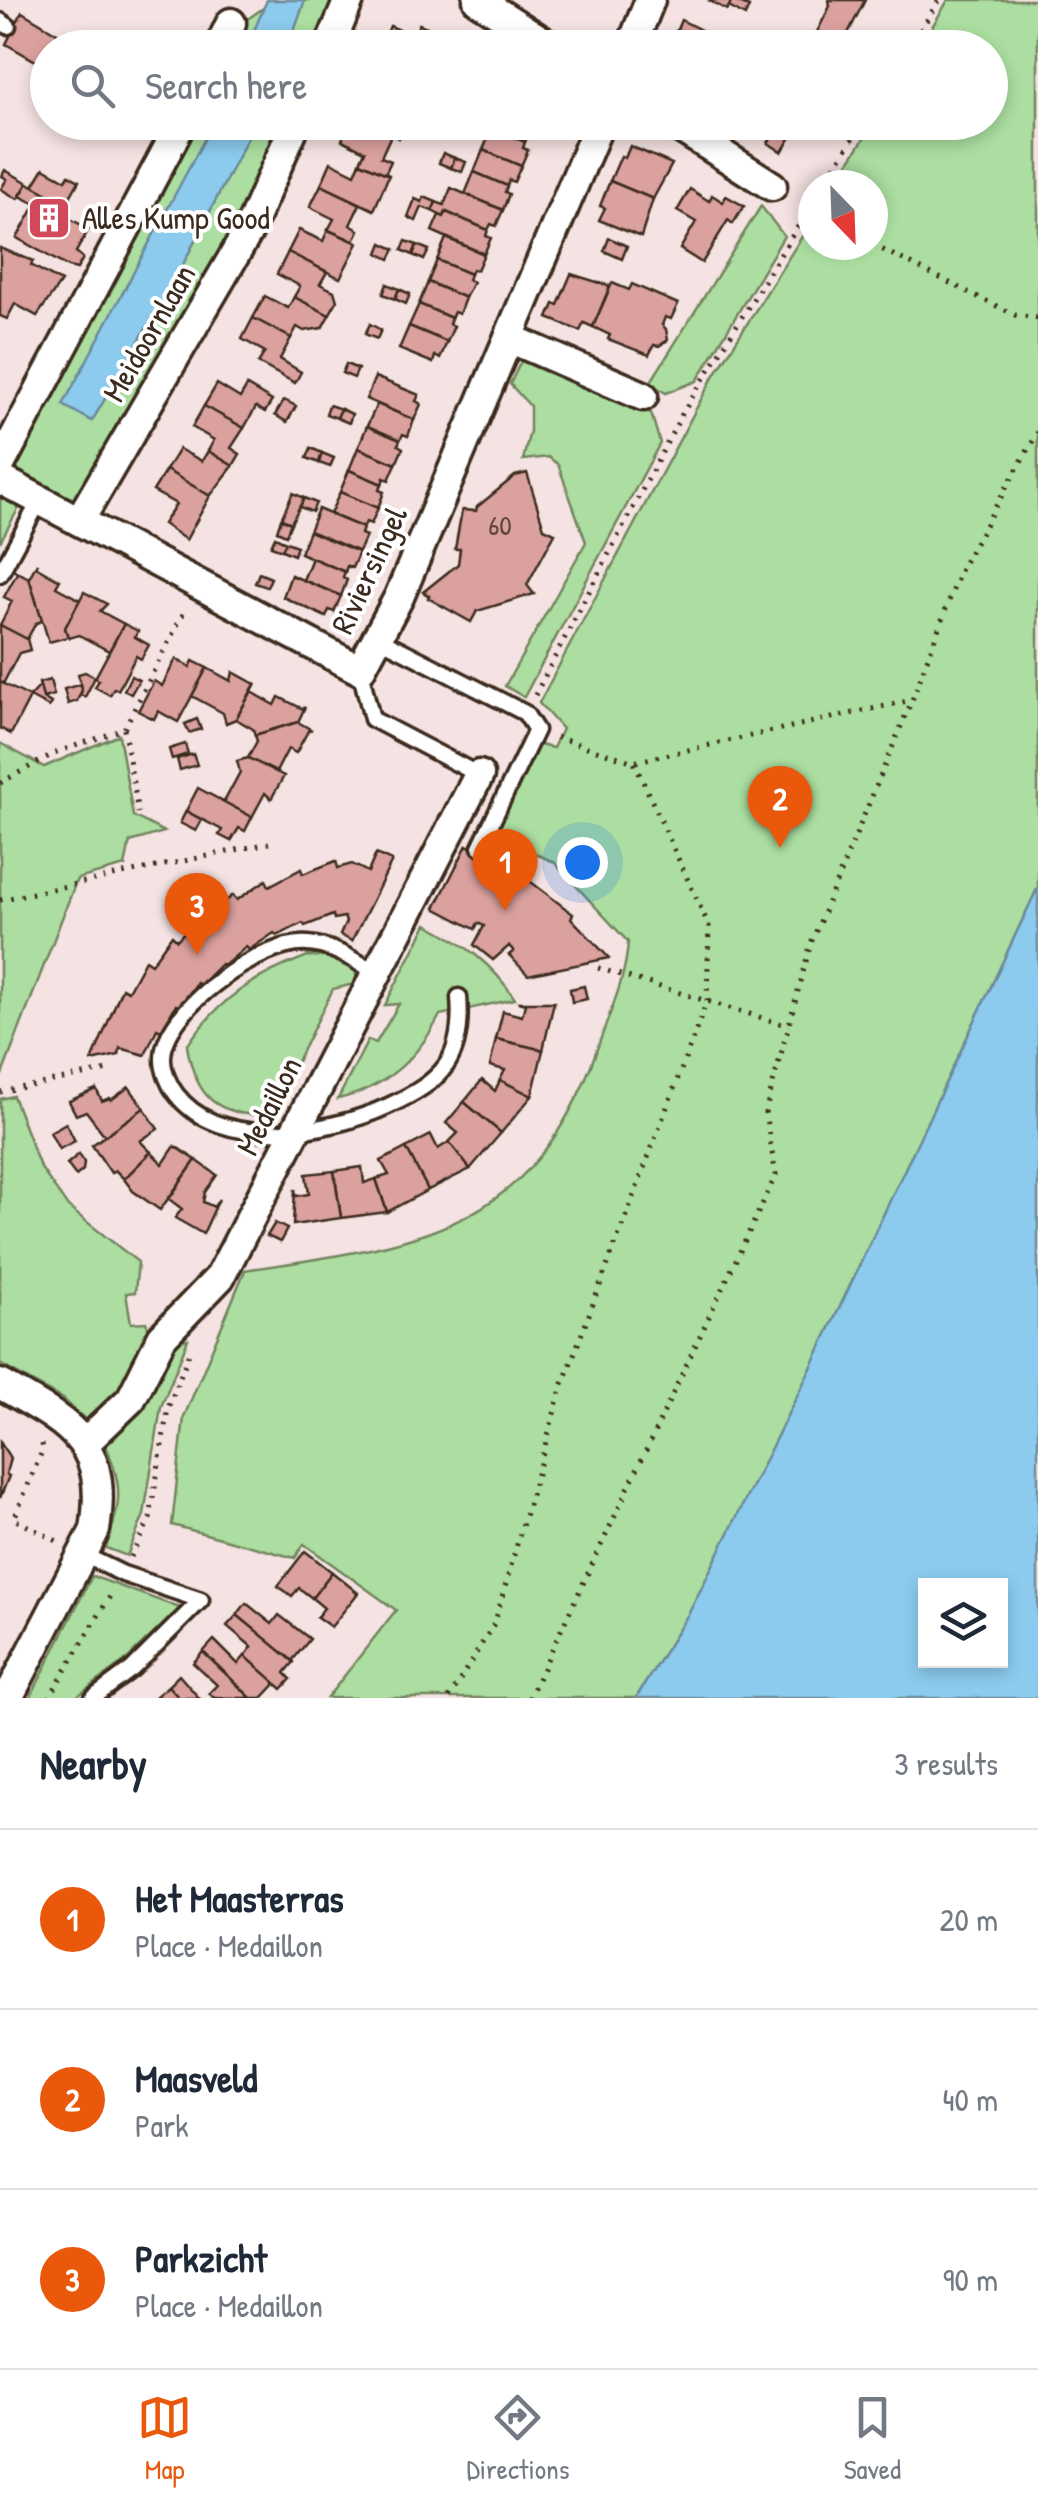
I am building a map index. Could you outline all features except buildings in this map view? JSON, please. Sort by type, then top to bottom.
[{"type":"street","points":[[337,30],[350,0]]},
{"type":"street","points":[[478,0],[525,30]]},
{"type":"street","points":[[638,30],[650,0]]},
{"type":"street","points":[[0,465],[172,140]]},
{"type":"street","name":"Meidoornlaan","points":[[79,522],[248,232],[288,140]]},
{"type":"street","name":"Riviersingel","points":[[0,479],[360,670],[399,596],[592,140]]},
{"type":"street","points":[[699,140],[772,186]]},
{"type":"street","points":[[509,338],[643,396]]},
{"type":"street","name":"Medaillon","points":[[85,1443],[131,1399],[162,1338],[220,1277],[479,775]]},
{"type":"street","points":[[0,1384],[59,1418],[85,1443],[97,1472],[100,1500],[96,1530],[8,1698]]},
{"type":"lane","points":[[0,574],[40,500]]},
{"type":"lane","points":[[378,638],[526,713],[536,730],[480,847]]},
{"type":"lane","points":[[360,670],[372,719],[479,775]]},
{"type":"lane","points":[[377,973],[337,950],[305,943],[266,952],[227,975],[196,1000],[172,1031],[162,1058],[169,1085],[185,1106],[212,1122],[245,1132],[296,1131],[359,1120],[418,1093],[447,1066],[462,1029],[459,997]]},
{"type":"lane","points":[[82,1554],[123,1574],[201,1600],[132,1669],[94,1698]]},
{"type":"path","points":[[921,30],[939,0]]},
{"type":"path","points":[[833,170],[852,140]]},
{"type":"path","points":[[526,713],[682,414],[798,231]]},
{"type":"path","points":[[888,252],[1014,314],[1038,318]]},
{"type":"path","points":[[529,1698],[776,1175],[765,1113],[811,943],[912,700],[962,566],[1038,432]]},
{"type":"path","points":[[138,813],[124,730],[198,584]]},
{"type":"path","points":[[536,730],[634,762],[912,700]]},
{"type":"path","points":[[0,783],[55,753],[124,730]]},
{"type":"path","points":[[450,1698],[494,1622],[561,1389],[707,1001],[709,926],[634,762]]},
{"type":"path","points":[[0,900],[269,844]]},
{"type":"path","points":[[598,968],[788,1026]]},
{"type":"path","points":[[0,1092],[108,1070]]},
{"type":"path","points":[[50,1698],[123,1574],[150,1519],[168,1408],[194,1342]]},
{"type":"path","points":[[30,1401],[43,1450],[14,1519],[82,1554]]},
{"type":"green space","points":[[305,0],[335,0],[322,30],[294,30]]},
{"type":"green space","points":[[948,0],[1038,0],[1038,887],[813,1364],[689,1613],[636,1698],[327,1698],[396,1610],[304,1544],[295,1558],[172,1525],[184,1417],[245,1270],[362,1251],[414,1238],[460,1220],[501,1194],[538,1159],[569,1113],[616,998],[628,942],[554,862],[492,834],[539,745],[553,748],[562,729],[539,703],[711,381],[798,243],[798,260],[888,260],[888,170],[844,170],[863,140],[1008,140],[1008,30],[930,30]]},
{"type":"green space","points":[[266,6],[255,30],[236,30]]},
{"type":"green space","points":[[181,140],[204,140],[183,182],[92,420],[177,276],[246,140],[273,140],[236,223],[75,500],[15,472]]},
{"type":"green space","points":[[761,206],[784,236],[697,381],[666,393],[650,383]]},
{"type":"green space","points":[[523,357],[651,413],[660,443],[524,697],[505,686],[586,542],[558,464],[548,457],[523,460],[530,431],[530,406],[510,384]]},
{"type":"green space","points":[[0,491],[22,502],[0,542]]},
{"type":"green space","points":[[119,735],[133,816],[164,832],[130,842],[125,866],[77,879],[0,1080],[0,743],[44,767]]},
{"type":"green space","points":[[427,924],[476,956],[515,999],[440,1015],[422,1045],[399,1069],[371,1087],[338,1099],[368,1040],[376,1043],[399,1004],[385,1005]]},
{"type":"green space","points":[[308,956],[334,957],[354,967],[358,983],[333,989],[270,1116],[223,1107],[203,1091],[187,1046],[212,1014],[240,990]]},
{"type":"green space","points":[[13,1096],[40,1167],[68,1207],[138,1262],[135,1292],[126,1293],[131,1323],[146,1322],[151,1333],[122,1392],[90,1424],[64,1400],[0,1364],[0,1099]]},
{"type":"green space","points":[[188,1339],[161,1407],[144,1515],[127,1556],[106,1548],[115,1518],[118,1484],[105,1443],[142,1406],[172,1342]]},
{"type":"green space","points":[[92,1576],[180,1608],[124,1662],[75,1698],[30,1698]]},
{"type":"water","points":[[267,0],[305,0],[294,30],[254,30]]},
{"type":"water","points":[[204,140],[246,140],[177,276],[92,421],[63,405]]},
{"type":"water","points":[[1038,887],[1038,1698],[636,1698],[689,1613],[813,1364]]},
{"type":"place","name":"Alles Kump Good","points":[[49,218]]},
{"type":"place","name":"Maasveld","points":[[780,848]]},
{"type":"place","name":"Het Maasterras","points":[[505,911]]},
{"type":"place","name":"Parkzicht","points":[[197,955]]}]
